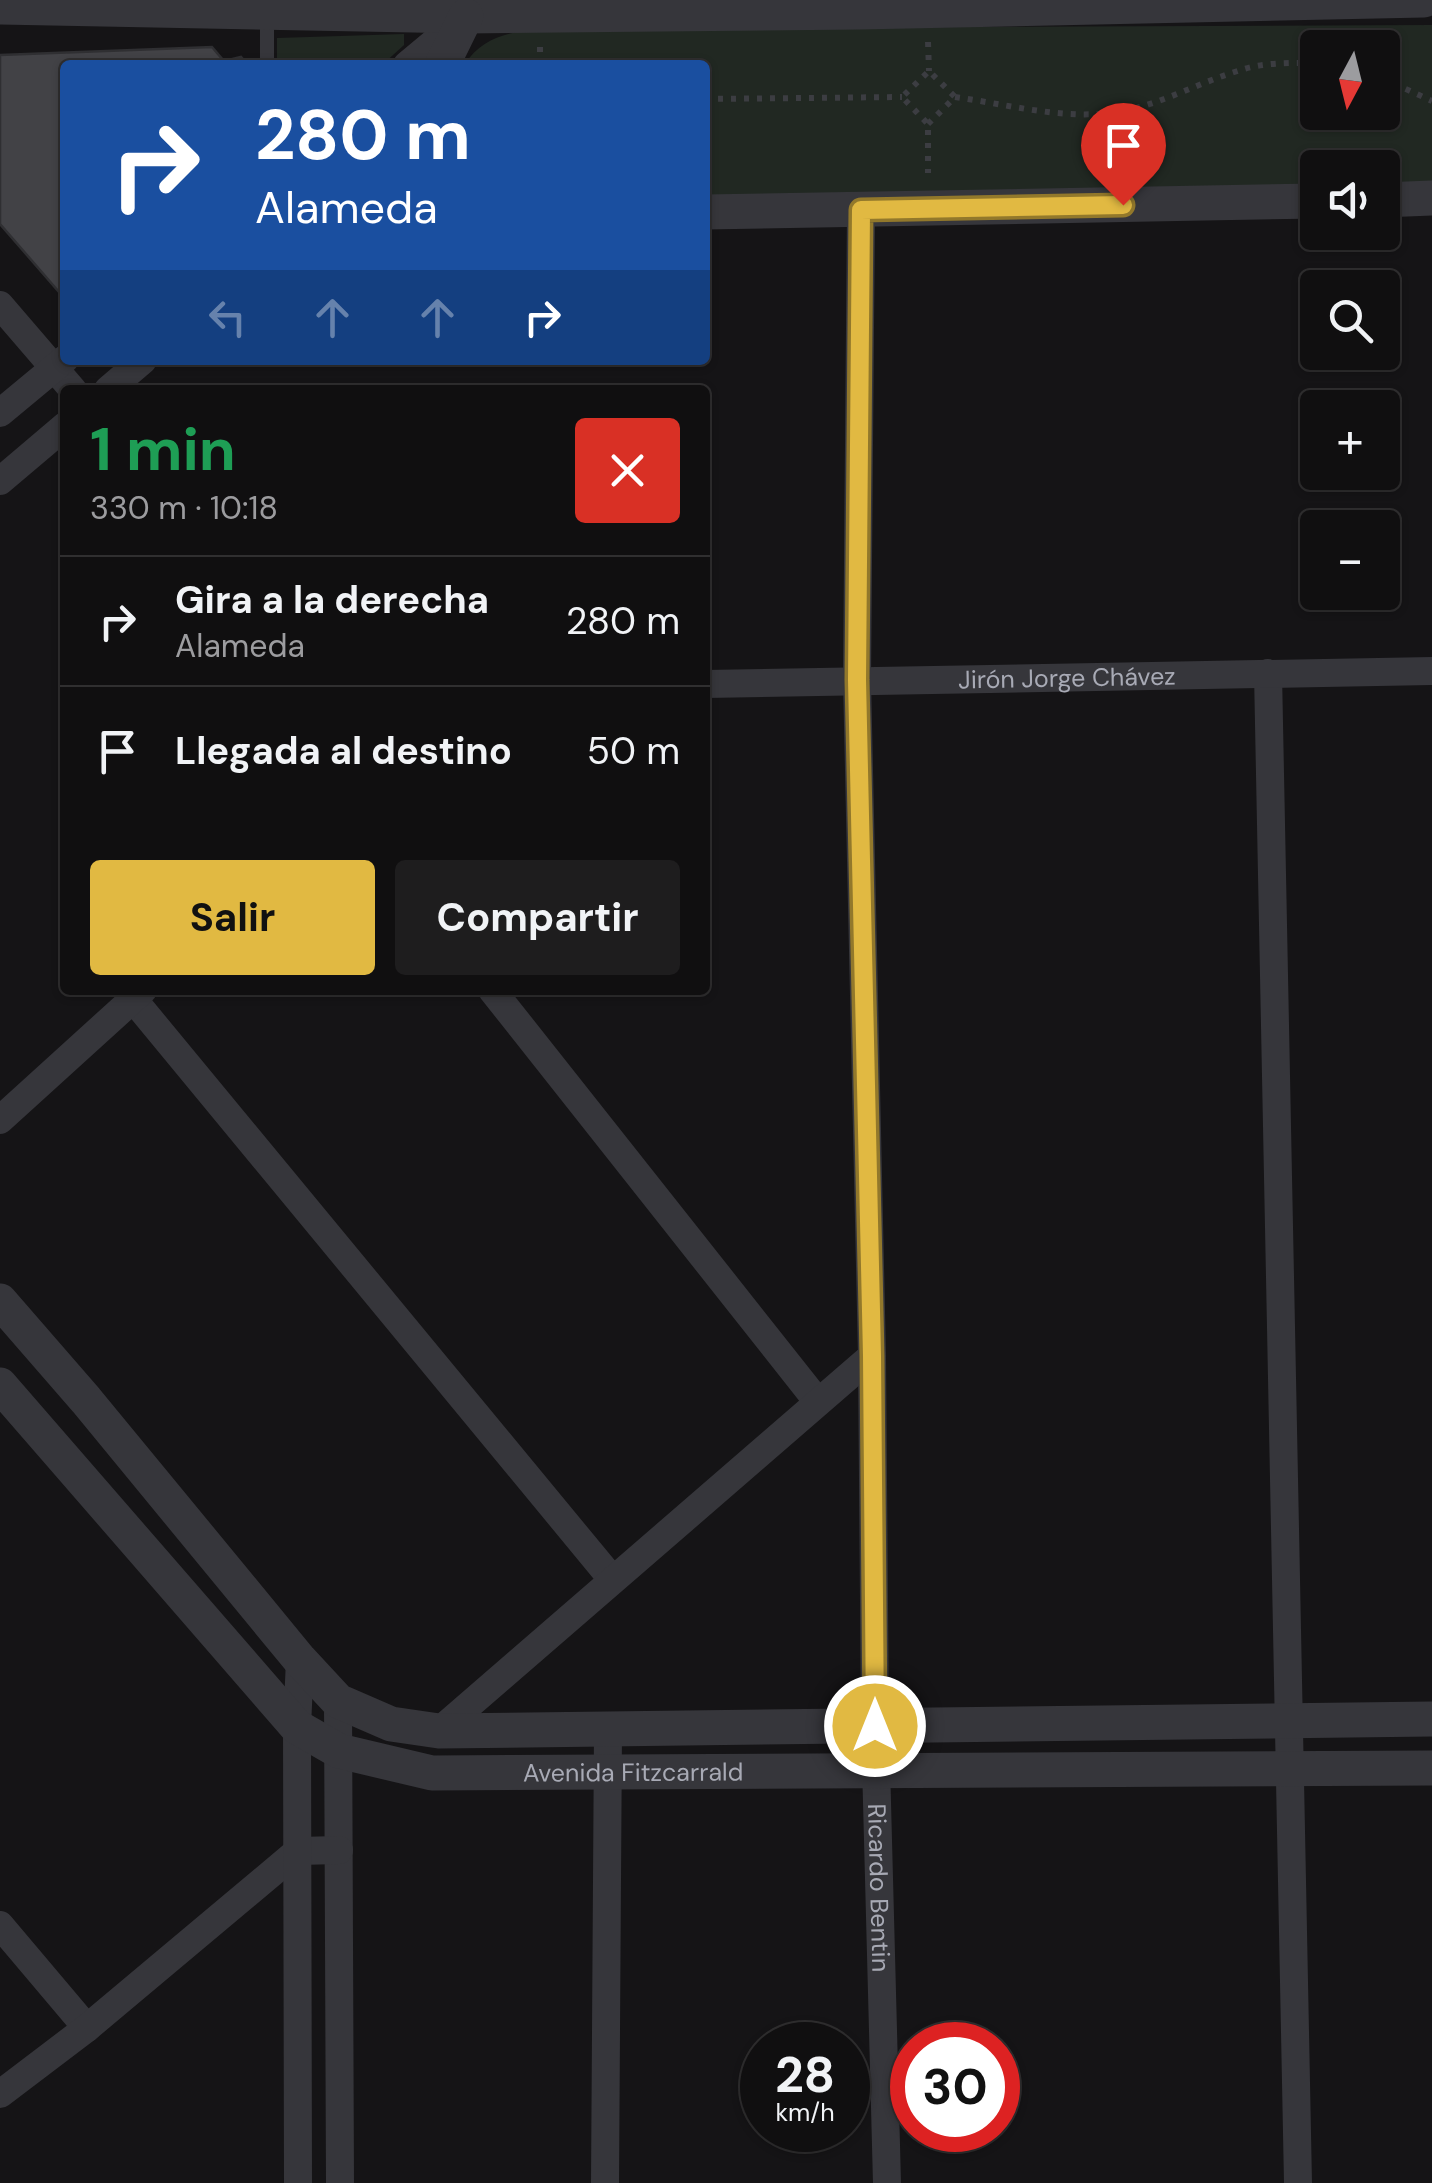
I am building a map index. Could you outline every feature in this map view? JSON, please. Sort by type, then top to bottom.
[{"type":"street","points":[[0,7],[466,16],[859,6],[1424,0]]},
{"type":"street","points":[[414,60],[466,16]]},
{"type":"street","points":[[444,60],[466,16]]},
{"type":"street","points":[[1400,199],[1432,198]]},
{"type":"street","points":[[710,212],[1300,201]]},
{"type":"street","name":"Ricardo Bentin","points":[[861,210],[857,680],[887,2183]]},
{"type":"street","points":[[0,305],[64,372],[0,413]]},
{"type":"street","points":[[114,385],[137,365]]},
{"type":"street","points":[[0,481],[60,430]]},
{"type":"street","name":"Jirón Jorge Chávez","points":[[710,684],[1432,671]]},
{"type":"street","points":[[1268,673],[1298,2183]]},
{"type":"street","points":[[0,1120],[137,995]]},
{"type":"street","points":[[139,995],[612,1578]]},
{"type":"street","points":[[496,995],[818,1402]]},
{"type":"street","points":[[0,1301],[300,1660],[338,1701],[392,1724],[439,1732],[1432,1719]]},
{"type":"street","points":[[439,1732],[872,1356]]},
{"type":"street","name":"Avenida Fitzcarrald","points":[[0,1385],[297,1727],[339,1751],[432,1773],[1432,1768]]},
{"type":"street","points":[[298,2183],[300,1660]]},
{"type":"street","points":[[338,1701],[340,2183]]},
{"type":"street","points":[[605,2183],[608,1730]]},
{"type":"street","points":[[0,2094],[88,2028],[298,1851],[339,1850]]},
{"type":"street","points":[[0,1925],[88,2028]]},
{"type":"lane","points":[[267,12],[267,60]]},
{"type":"path","points":[[902,98],[929,70],[956,97],[1071,113],[1108,113],[1149,105],[1244,68],[1300,62]]},
{"type":"path","points":[[1400,86],[1432,101]]},
{"type":"path","points":[[928,124],[956,97]]},
{"type":"path","points":[[710,99],[902,98],[928,124],[928,210]]},
{"type":"shaded area","points":[[1432,25],[1432,191],[1400,191],[1400,150],[1300,150],[1300,192],[710,197],[710,60],[468,60],[495,38],[536,29]]},
{"type":"shaded area","points":[[404,34],[404,45],[388,60],[277,60],[277,38]]},
{"type":"building","points":[[212,47],[223,60],[60,60],[59,292],[0,224],[0,55]]},
{"type":"route","points":[[875,1726],[872,1356],[857,680],[861,210],[1123,205]]}]
